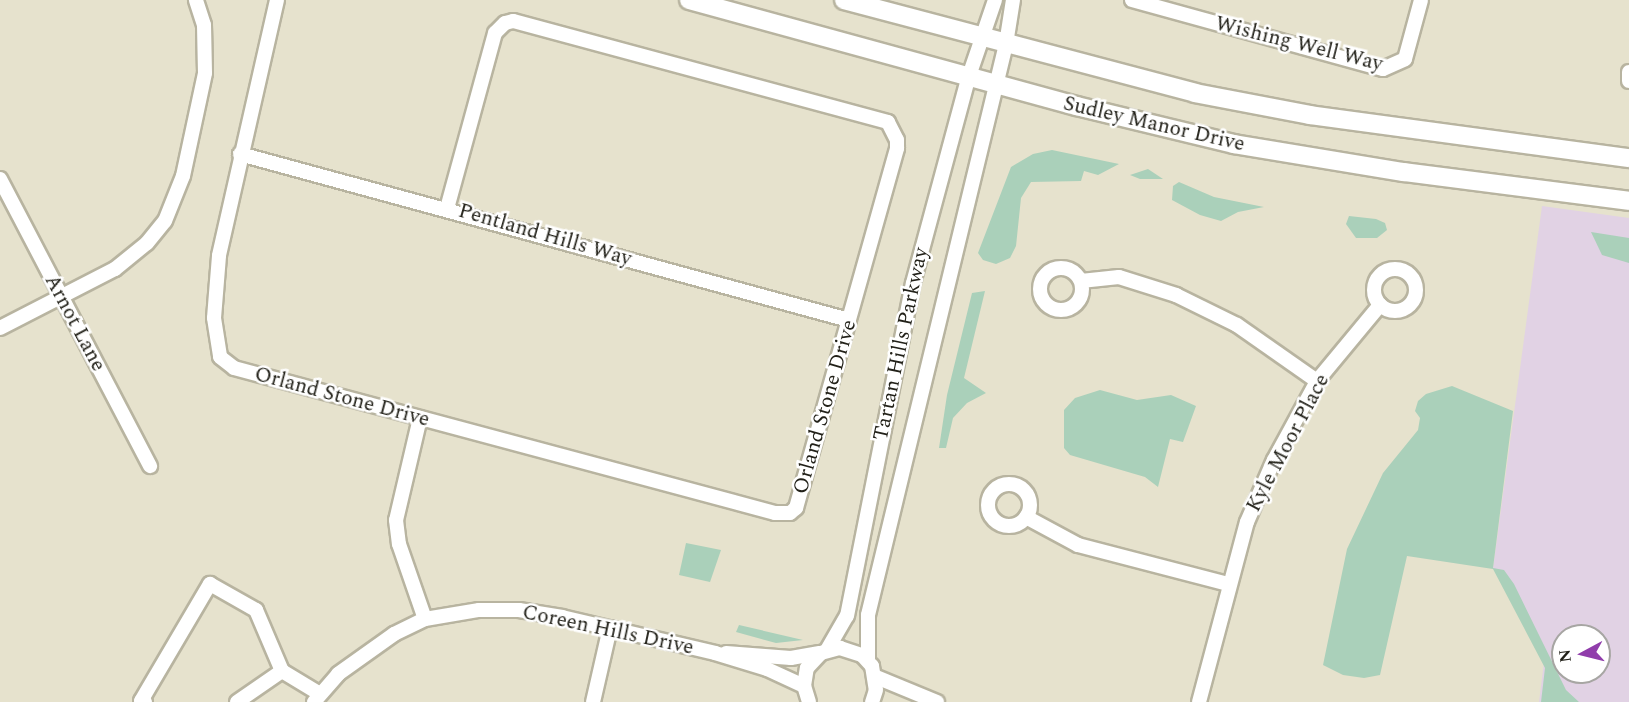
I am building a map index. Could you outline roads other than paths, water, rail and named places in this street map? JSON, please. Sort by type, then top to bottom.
[{"type":"main road","name":"Sudley Manor Drive","points":[[689,0],[995,84],[1255,148],[1404,172],[1629,201]]},
{"type":"main road","name":"Sudley Manor Drive","points":[[844,0],[1195,93],[1310,115],[1629,158]]},
{"type":"street","points":[[0,328],[130,259],[165,221],[176,197],[205,73],[204,25],[196,0]]},
{"type":"street","name":"Orland Stone Drive","points":[[277,0],[240,154],[219,256],[214,318],[220,357],[234,368],[775,513],[790,513],[801,500],[897,148],[894,132],[880,118],[513,21],[505,23],[495,33],[447,208]]},
{"type":"street","name":"Tartan Hills Parkway","points":[[804,686],[807,668],[824,652],[847,616],[898,346],[969,76],[995,0]]},
{"type":"street","name":"Tartan Hills Parkway","points":[[876,677],[868,660],[868,615],[1006,44],[1013,0]]},
{"type":"street","name":"Wishing Well Way","points":[[1131,0],[1383,69],[1405,59],[1421,0]]},
{"type":"street","points":[[1629,72],[1629,81]]},
{"type":"street","name":"Pentland Hills Way","points":[[240,154],[447,208],[849,320]]},
{"type":"street","name":"Arnot Lane","points":[[0,181],[150,466]]},
{"type":"street","points":[[1081,281],[1119,277],[1176,295],[1237,325],[1317,381]]},
{"type":"street","name":"Kyle Moor Place","points":[[1200,702],[1228,585],[1247,522],[1274,460],[1317,381],[1380,305]]},
{"type":"street","points":[[420,417],[396,520],[399,544],[425,619]]},
{"type":"street","points":[[1026,517],[1078,545],[1228,585]]},
{"type":"street","points":[[145,702],[141,700],[210,584],[255,610],[282,670],[317,698]]},
{"type":"street","name":"Coreen Hills Drive","points":[[317,698],[366,652],[425,619],[479,610],[519,610],[610,628],[715,653],[767,669],[804,686]]},
{"type":"street","points":[[593,702],[610,628]]},
{"type":"street","points":[[824,652],[848,648],[868,660]]},
{"type":"street","name":"Coreen Hills Drive","points":[[715,653],[791,658],[824,652]]},
{"type":"street","points":[[237,702],[282,670]]},
{"type":"street","points":[[872,702],[876,677],[937,702]]},
{"type":"street","points":[[804,686],[809,702]]}]
